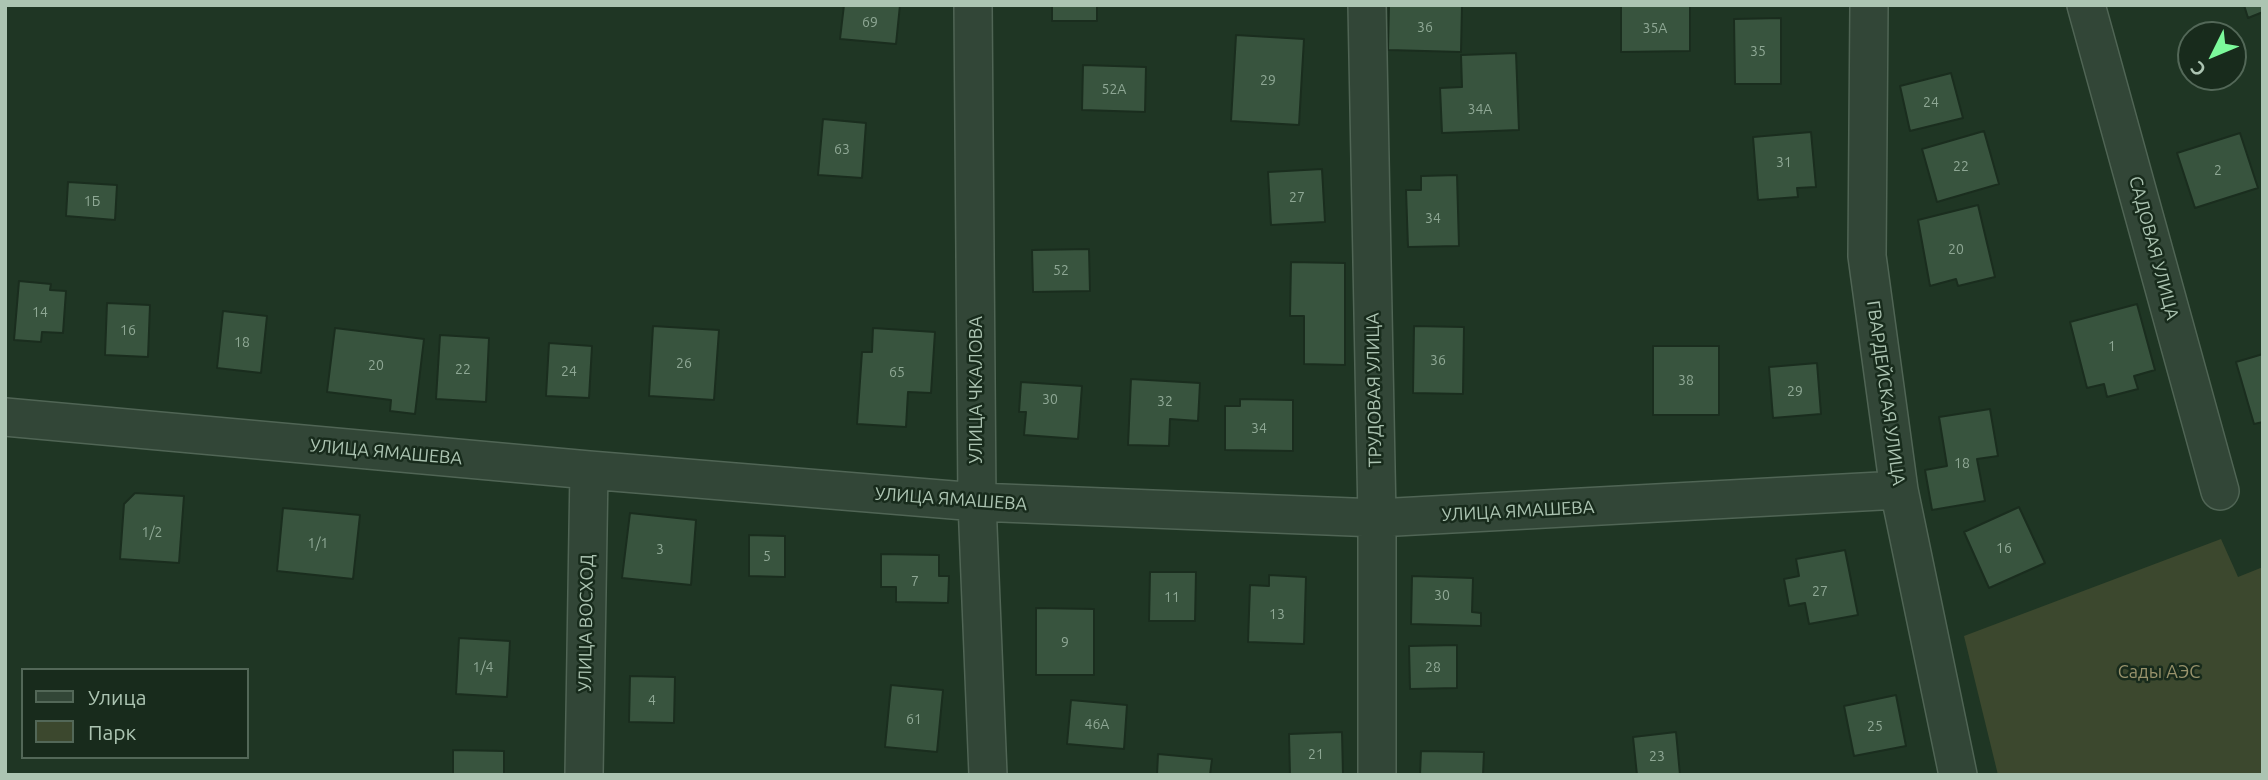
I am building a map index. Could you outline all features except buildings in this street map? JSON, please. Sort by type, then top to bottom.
[{"type":"street","name":"УЛИЦА ЧКАЛОВА","points":[[973,5],[977,502],[988,775]]},
{"type":"street","name":"ТРУДОВАЯ УЛИЦА","points":[[1367,5],[1377,518],[1377,775]]},
{"type":"street","name":"ГВАРДЕЙСКАЯ УЛИЦА","points":[[1871,5],[1867,256],[1899,490],[1958,775]]},
{"type":"street","name":"САДОВАЯ УЛИЦА","points":[[2086,5],[2220,491]]},
{"type":"street","name":"УЛИЦА ЯМАШЕВА","points":[[5,417],[977,502],[1377,518],[1899,490]]},
{"type":"street","name":"УЛИЦА ВОСХОД","points":[[584,775],[589,470]]},
{"type":"green space","name":"Сады АЭС","points":[[2221,539],[2238,577],[2263,567],[2263,775],[1998,775],[1964,636]]}]
